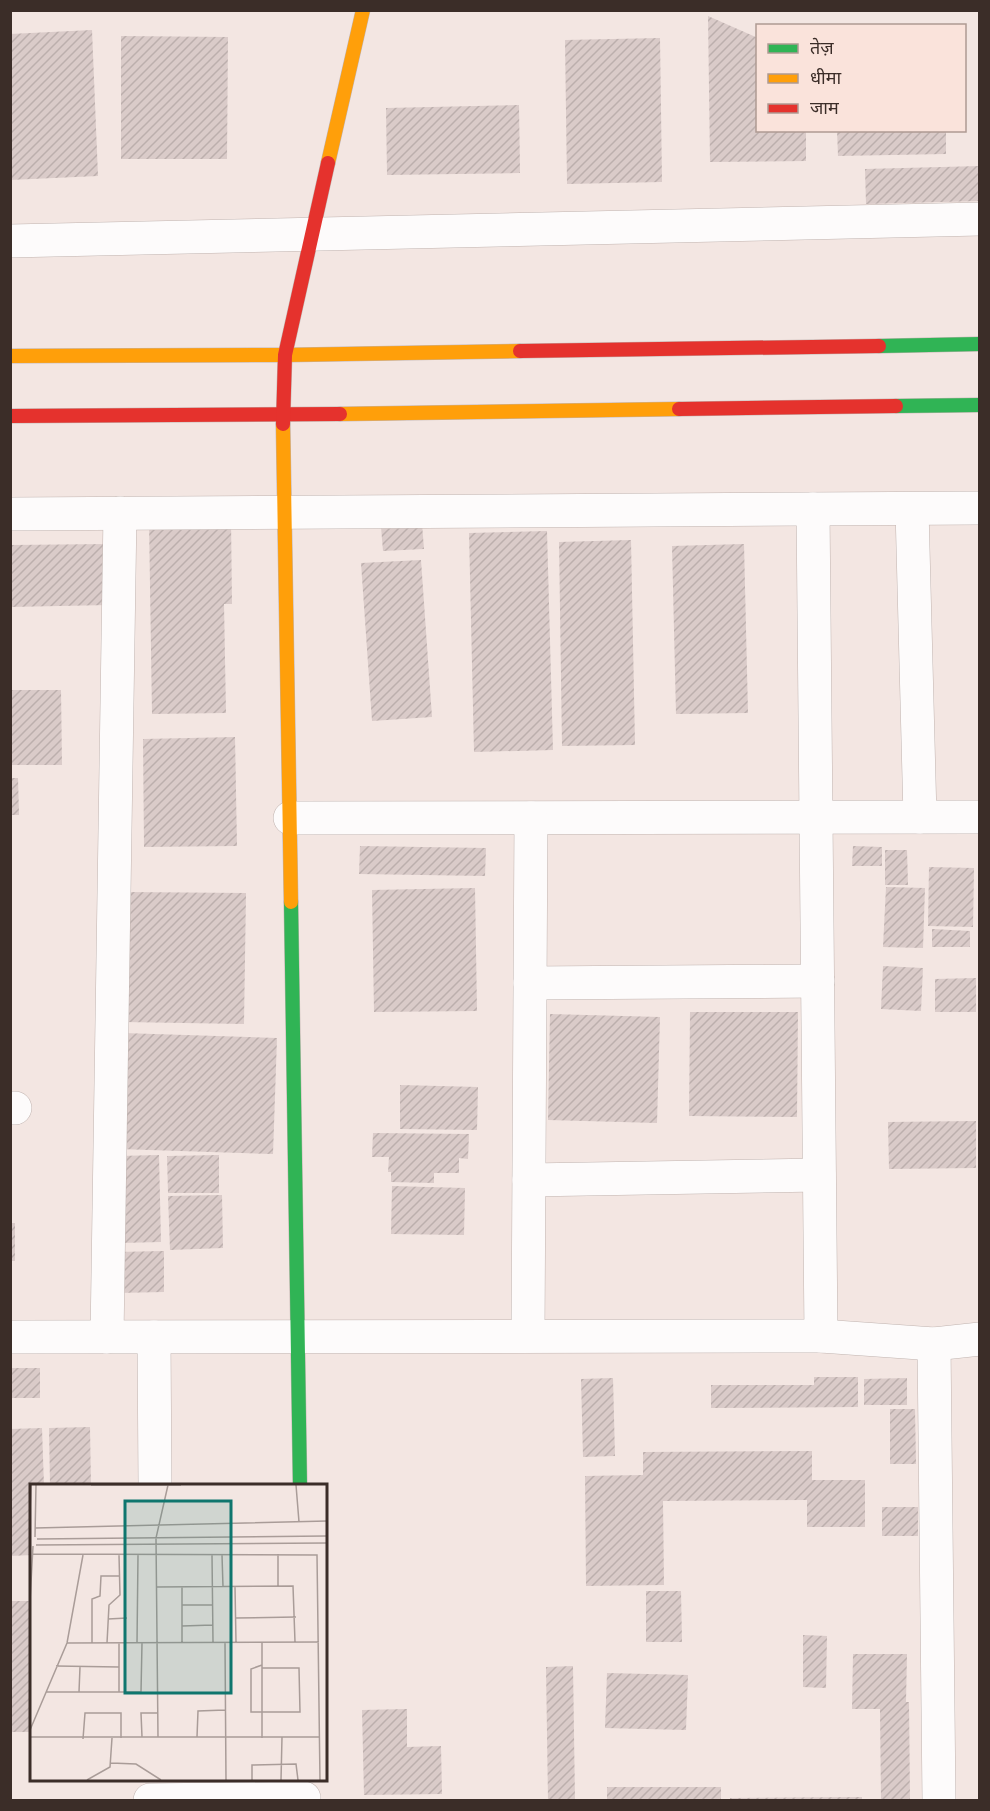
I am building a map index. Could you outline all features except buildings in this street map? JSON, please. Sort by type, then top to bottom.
[{"type":"main road","points":[[300,1484],[283,415],[285,355],[363,10]]},
{"type":"main road","points":[[10,356],[285,355],[980,344]]},
{"type":"main road","points":[[10,416],[283,415],[980,405]]},
{"type":"street","points":[[10,241],[980,219]]},
{"type":"street","points":[[10,514],[980,508]]},
{"type":"street","points":[[813,509],[821,1336]]},
{"type":"street","points":[[912,509],[920,817]]},
{"type":"street","points":[[107,1337],[120,513]]},
{"type":"street","points":[[290,818],[980,817]]},
{"type":"street","points":[[528,1336],[531,818]]},
{"type":"street","points":[[530,983],[818,981]]},
{"type":"street","points":[[529,1180],[819,1175]]},
{"type":"street","points":[[10,1337],[821,1336],[934,1344],[980,1340]]},
{"type":"street","points":[[154,1337],[155,1484]]},
{"type":"street","points":[[934,1344],[939,1800]]},
{"type":"street","points":[[155,1781],[150,1800],[304,1793]]},
{"type":"traffic: fast","points":[[879,346],[980,344]]},
{"type":"traffic: fast","points":[[896,406],[980,405]]},
{"type":"traffic: fast","points":[[291,902],[300,1484]]},
{"type":"traffic: slow","points":[[328,163],[363,10]]},
{"type":"traffic: slow","points":[[10,356],[520,351]]},
{"type":"traffic: slow","points":[[340,414],[679,409]]},
{"type":"traffic: slow","points":[[283,424],[291,902]]},
{"type":"traffic: jam","points":[[283,424],[285,355],[328,163]]},
{"type":"traffic: jam","points":[[520,351],[879,346]]},
{"type":"traffic: jam","points":[[679,409],[896,406]]},
{"type":"traffic: jam","points":[[10,416],[340,414]]}]
